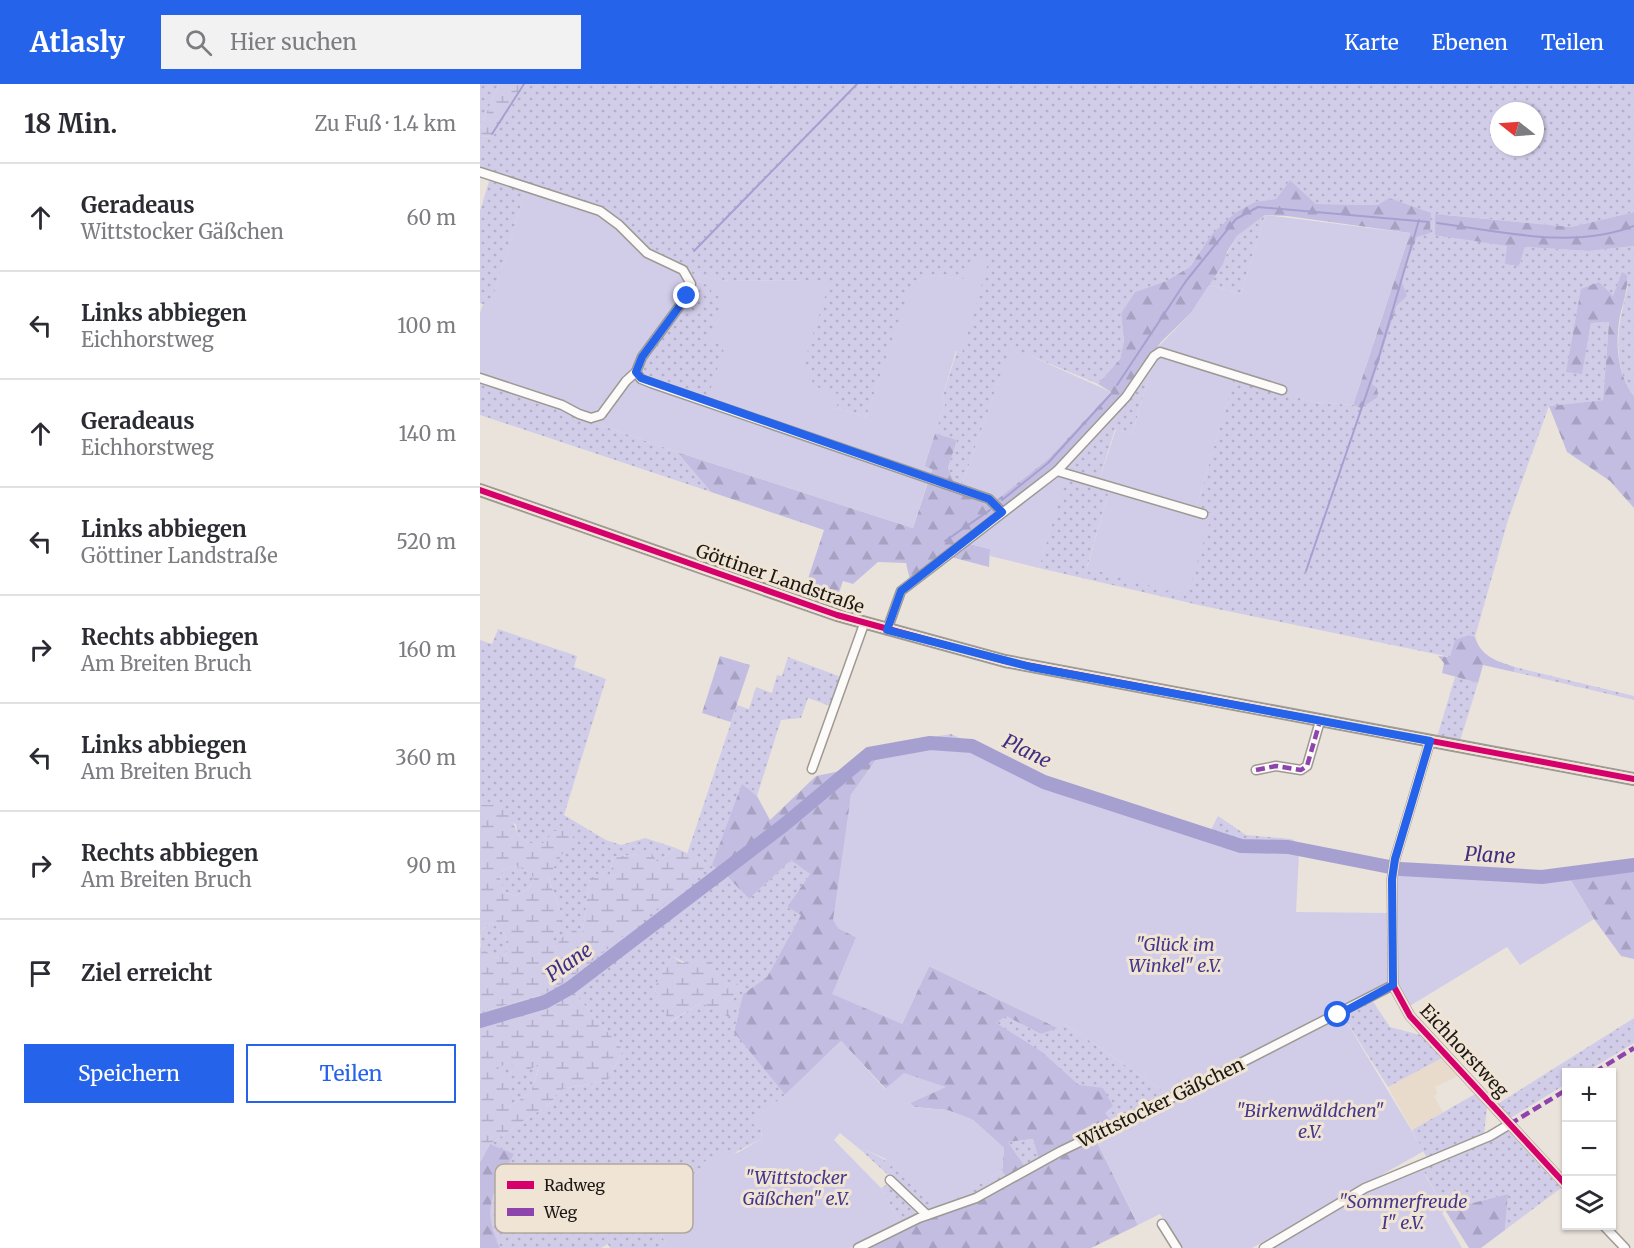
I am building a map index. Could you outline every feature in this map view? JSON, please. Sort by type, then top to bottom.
[{"type":"street","points":[[480,172],[600,211],[619,225],[647,253],[687,275],[691,284],[687,296],[642,357],[636,372],[620,388],[607,410],[591,418],[562,405],[480,378]]},
{"type":"street","points":[[887,630],[901,591],[1057,471],[1120,404],[1154,356],[1160,352],[1282,390]]},
{"type":"street","points":[[636,372],[641,378],[651,383],[989,499],[1002,512]]},
{"type":"street","points":[[1057,471],[1203,514]]},
{"type":"street","name":"Göttiner Landstraße","points":[[480,490],[864,624],[1031,667],[1634,779]]},
{"type":"street","name":"Göttiner Landstraße","points":[[812,769],[864,624]]},
{"type":"street","points":[[1256,770],[1275,766],[1301,770],[1307,766],[1320,721]]},
{"type":"street","name":"Eichhorstweg","points":[[1430,741],[1395,859],[1392,879],[1393,985],[1410,1016],[1562,1181]]},
{"type":"street","name":"Wittstocker Gäßchen","points":[[858,1248],[927,1215],[976,1198],[1061,1151],[1201,1084],[1393,985]]},
{"type":"street","points":[[1263,1248],[1365,1188],[1490,1136],[1510,1124]]},
{"type":"street","points":[[890,1180],[927,1215]]},
{"type":"street","points":[[1162,1224],[1177,1248]]},
{"type":"street","points":[[1608,1230],[1625,1248]]},
{"type":"shaded area","points":[[1442,1058],[1458,1076],[1435,1087],[1438,1093],[1434,1096],[1443,1112],[1412,1130],[1388,1087]]},
{"type":"green space","points":[[480,84],[499,84],[480,128]]},
{"type":"green space","points":[[499,84],[525,84],[492,137],[480,136],[480,128]]},
{"type":"green space","points":[[525,84],[1634,84],[1634,212],[1571,227],[1436,214],[1435,234],[1507,246],[1519,266],[1525,247],[1589,251],[1634,246],[1634,396],[1626,384],[1622,371],[1618,343],[1621,314],[1628,286],[1613,296],[1581,289],[1582,373],[1591,323],[1609,322],[1603,400],[1549,406],[1508,520],[1475,637],[1469,635],[1450,657],[1203,606],[1039,568],[1065,478],[1055,475],[1126,391],[1158,347],[1132,434],[1115,429],[1097,487],[1109,491],[1087,567],[1211,514],[1196,509],[1234,377],[1312,402],[1353,405],[1361,408],[1377,387],[1372,384],[1397,305],[1401,280],[1417,237],[1378,205],[1316,204],[1290,180],[1276,199],[1255,202],[1211,235],[1190,267],[1166,281],[1135,292],[1121,313],[1124,341],[1120,359],[1098,384],[1022,354],[1001,375],[959,493],[948,468],[957,440],[935,433],[945,404],[942,398],[957,351],[961,353],[963,279],[929,275],[912,285],[866,417],[836,408],[811,385],[802,366],[812,280],[728,281],[692,274],[647,249],[620,222],[480,170],[480,136],[492,137]]},
{"type":"green space","points":[[490,178],[526,189],[490,307],[480,303],[480,211]]},
{"type":"green space","points":[[1290,180],[1316,204],[1378,205],[1389,198],[1431,213],[1430,233],[1417,237],[1401,280],[1407,296],[1397,305],[1372,384],[1377,387],[1378,397],[1361,408],[1353,405],[1410,233],[1265,215],[1237,236],[1223,264],[1191,313],[1161,342],[1126,391],[1055,469],[966,543],[990,549],[989,567],[943,555],[910,580],[906,563],[878,562],[853,584],[843,581],[835,604],[803,594],[824,530],[711,492],[677,452],[913,528],[932,470],[924,467],[935,433],[957,440],[948,468],[959,493],[989,505],[1048,459],[1111,392],[1098,384],[1120,359],[1124,341],[1121,313],[1135,292],[1166,281],[1190,267],[1211,235],[1235,213],[1255,202],[1276,199]]},
{"type":"green space","points":[[526,189],[596,206],[647,249],[693,274],[728,281],[812,280],[829,284],[803,366],[807,368],[806,372],[814,375],[811,385],[841,395],[836,408],[866,417],[911,285],[929,275],[963,279],[970,261],[986,259],[988,263],[962,353],[956,351],[942,398],[945,404],[924,466],[932,469],[913,528],[677,452],[480,382],[480,313],[483,304],[490,306]],"holes":[[[699,281],[712,287],[711,292],[723,299],[709,340],[725,347],[707,399],[644,376],[643,361],[694,294],[695,285]]]},
{"type":"green space","points":[[1634,212],[1634,246],[1589,251],[1525,247],[1519,266],[1505,264],[1507,246],[1435,235],[1435,214],[1571,227]]},
{"type":"green space","points":[[1265,215],[1241,294],[1209,285],[1237,236]]},
{"type":"green space","points":[[1265,215],[1410,233],[1353,405],[1312,402],[1234,378],[1196,509],[1212,514],[1187,596],[1087,568],[1109,491],[1097,487],[1116,429],[1132,434],[1158,347],[1191,313],[1209,285],[1241,294]]},
{"type":"green space","points":[[1622,272],[1627,275],[1627,280],[1618,326],[1618,347],[1624,378],[1634,396],[1634,508],[1610,481],[1567,452],[1549,406],[1603,400],[1609,322],[1591,323],[1582,374],[1566,372],[1581,289],[1599,282],[1613,296]]},
{"type":"green space","points":[[699,281],[713,287],[723,299],[725,347],[708,399],[644,376],[643,361]]},
{"type":"green space","points":[[1010,349],[1111,392],[1048,459],[989,506],[959,493]]},
{"type":"green space","points":[[480,382],[677,452],[711,492],[480,415]]},
{"type":"green space","points":[[1055,475],[1066,478],[1039,568],[990,556],[990,549],[966,543]]},
{"type":"green space","points":[[498,629],[577,656],[574,667],[606,679],[564,815],[606,840],[621,845],[645,838],[676,848],[658,862],[641,854],[613,857],[610,877],[590,877],[582,938],[555,947],[550,945],[562,916],[548,877],[543,843],[527,843],[517,833],[516,825],[495,805],[480,805],[480,640],[492,644]]},
{"type":"green space","points":[[1469,635],[1475,637],[1486,654],[1515,667],[1514,672],[1483,665],[1478,683],[1442,673],[1444,663],[1438,656],[1450,657],[1455,640]]},
{"type":"green space","points":[[720,656],[750,665],[731,722],[702,713]]},
{"type":"green space","points":[[788,657],[841,677],[830,706],[808,698],[801,718],[781,720],[757,796],[742,785],[726,875],[749,899],[792,859],[810,874],[787,907],[801,915],[767,977],[743,994],[734,1031],[785,1095],[751,1122],[762,1130],[761,1139],[693,1176],[693,1164],[508,1164],[513,1154],[490,1144],[552,1102],[558,1090],[608,1080],[623,1050],[570,988],[545,1002],[480,1020],[480,1012],[541,995],[711,865],[687,854],[737,705],[749,709],[756,687],[772,693],[777,675],[782,676]],"holes":[[[672,956],[715,978],[701,1003],[670,1022],[654,988]]]},
{"type":"green space","points":[[1515,667],[1634,696],[1634,700],[1514,672]]},
{"type":"green space","points":[[1455,677],[1478,683],[1460,741],[1437,737]]},
{"type":"green space","points":[[951,734],[1052,780],[1125,806],[1210,832],[1218,816],[1246,835],[1292,839],[1300,845],[1299,854],[1249,853],[1032,782],[985,755],[931,748],[878,757],[866,755],[866,748]]},
{"type":"green space","name":"\"Glück im Winkel\" e.V.","points":[[931,748],[972,751],[1032,782],[1249,853],[1299,854],[1296,912],[1388,913],[1390,983],[1169,1095],[1065,1024],[1058,1028],[929,966],[902,1024],[832,994],[856,937],[838,928],[833,920],[851,795],[878,757]]},
{"type":"green space","points":[[866,755],[878,757],[851,795],[838,928],[856,937],[902,1024],[929,966],[1058,1028],[1041,1034],[1006,1016],[996,1023],[1042,1052],[1079,1085],[1103,1088],[1113,1106],[1105,1113],[1114,1124],[1039,1160],[1033,1139],[1008,1142],[1026,1168],[1007,1178],[1002,1171],[1004,1148],[973,1120],[947,1110],[914,1107],[910,1103],[945,1087],[886,1089],[841,1041],[785,1095],[734,1032],[743,994],[767,977],[801,915],[787,907],[810,874],[791,860],[749,899],[726,875],[712,865],[742,784],[757,796],[770,820],[816,776],[845,770]]},
{"type":"green space","points":[[480,805],[495,805],[509,810],[517,833],[527,843],[543,843],[554,831],[578,829],[548,877],[562,916],[551,945],[555,947],[571,926],[582,937],[590,877],[610,877],[613,857],[641,854],[647,849],[658,862],[676,848],[712,865],[567,981],[541,995],[480,1012],[480,947],[495,958],[507,955],[505,935],[492,923],[480,931]],"holes":[[[516,866],[531,873],[534,881],[527,890],[514,896],[503,891],[500,878],[503,870]]]},
{"type":"green space","points":[[1634,862],[1634,959],[1621,956],[1594,919],[1566,872]]},
{"type":"green space","points":[[516,866],[531,873],[534,881],[527,890],[514,896],[503,891],[500,878],[503,870]]},
{"type":"green space","points":[[1397,866],[1542,877],[1566,872],[1594,919],[1520,965],[1507,947],[1408,1007],[1398,986]]},
{"type":"green space","points":[[492,923],[505,935],[507,955],[495,958],[481,949],[480,931]]},
{"type":"green space","points":[[672,956],[682,963],[697,959],[712,962],[715,978],[738,984],[729,1017],[701,1003],[669,1022],[654,988]]},
{"type":"green space","points":[[570,988],[623,1050],[608,1080],[558,1090],[552,1102],[490,1144],[480,1162],[480,1022],[546,1003]],"holes":[[[509,1062],[520,1074],[540,1064],[531,1092],[509,1107],[509,1082],[498,1068]]]},
{"type":"green space","points":[[1372,1000],[1390,1027],[1420,1035],[1442,1058],[1388,1087],[1343,1016]]},
{"type":"green space","points":[[1006,1016],[1041,1034],[1065,1024],[1169,1095],[1114,1124],[1059,1068],[995,1023]]},
{"type":"green space","name":"\"Birkenwäldchen\" e.V.","points":[[1343,1016],[1424,1151],[1252,1248],[1181,1248],[1160,1214],[1138,1225],[1096,1140]]},
{"type":"green space","points":[[1634,1018],[1634,1043],[1593,1068],[1562,1068],[1562,1086],[1509,1119],[1496,1105]]},
{"type":"green space","name":"\"Wittstocker Gäßchen\" e.V.","points":[[841,1041],[885,1089],[904,1073],[946,1087],[910,1103],[914,1107],[947,1110],[973,1120],[1004,1148],[1002,1171],[937,1210],[893,1165],[889,1168],[883,1163],[886,1159],[864,1149],[862,1151],[840,1133],[834,1140],[881,1188],[900,1222],[850,1248],[658,1248],[666,1243],[660,1233],[693,1233],[693,1176],[701,1170],[702,1163],[726,1149],[737,1153],[761,1139],[762,1130],[750,1122],[785,1095]]},
{"type":"green space","points":[[509,1062],[540,1063],[531,1092],[509,1107],[497,1068]]},
{"type":"green space","points":[[1477,1093],[1487,1107],[1484,1135],[1427,1158],[1412,1130]]},
{"type":"green space","points":[[1509,1130],[1561,1183],[1561,1188],[1505,1230],[1508,1194],[1445,1210],[1424,1172],[1426,1167],[1462,1153]]},
{"type":"green space","points":[[1033,1139],[1039,1160],[1026,1168],[1008,1142]]},
{"type":"green space","points":[[1096,1140],[1138,1225],[1091,1248],[866,1248]]},
{"type":"green space","points":[[490,1144],[514,1154],[508,1164],[495,1164],[491,1221],[500,1248],[480,1248],[480,1162]]},
{"type":"green space","points":[[864,1149],[893,1164],[937,1210],[926,1210],[862,1151]]},
{"type":"green space","name":"\"Sommerfreude I\" e.V.","points":[[1426,1167],[1424,1173],[1445,1210],[1442,1213],[1462,1248],[1272,1248],[1359,1193]]},
{"type":"green space","points":[[1002,1171],[1007,1178],[943,1208],[942,1205]]},
{"type":"green space","points":[[886,1185],[894,1189],[918,1215],[900,1222],[881,1188]]},
{"type":"green space","points":[[495,1189],[495,1233],[660,1233],[666,1243],[658,1248],[610,1248],[608,1244],[601,1248],[500,1248],[494,1233],[491,1221]]},
{"type":"green space","points":[[1508,1194],[1505,1230],[1481,1248],[1469,1248],[1445,1210]]},
{"type":"waterway","points":[[492,134],[524,84]]},
{"type":"waterway","points":[[694,251],[857,84]]},
{"type":"waterway","points":[[1117,385],[1186,281],[1236,219],[1258,207],[1429,222]]},
{"type":"waterway","points":[[1306,571],[1378,360],[1419,220]]},
{"type":"waterway","points":[[1437,223],[1511,234],[1561,238],[1586,237],[1634,226]]},
{"type":"waterway","points":[[1002,500],[1048,463],[1110,395]]},
{"type":"waterway","points":[[945,541],[990,510]]},
{"type":"waterway","name":"Plane","points":[[480,1021],[545,1002],[570,988],[784,825],[869,754],[930,743],[972,746],[1044,782],[1241,846],[1288,847],[1400,869],[1542,877],[1634,865]]},
{"type":"marked path","points":[[1256,770],[1276,766],[1301,770],[1307,766],[1320,721]]},
{"type":"marked path","points":[[1602,1068],[1634,1048]]},
{"type":"marked path","points":[[1510,1124],[1562,1092]]},
{"type":"cycle path","points":[[480,490],[837,615],[1005,661],[1634,779]]},
{"type":"cycle path","points":[[1430,741],[1395,859],[1392,879],[1393,985],[1410,1016],[1562,1181]]},
{"type":"route","points":[[687,296],[642,357],[636,372],[641,378],[989,499],[1002,512],[943,561],[901,591],[887,630],[1031,667],[1430,741],[1395,859],[1392,879],[1393,985],[1338,1015]]}]
